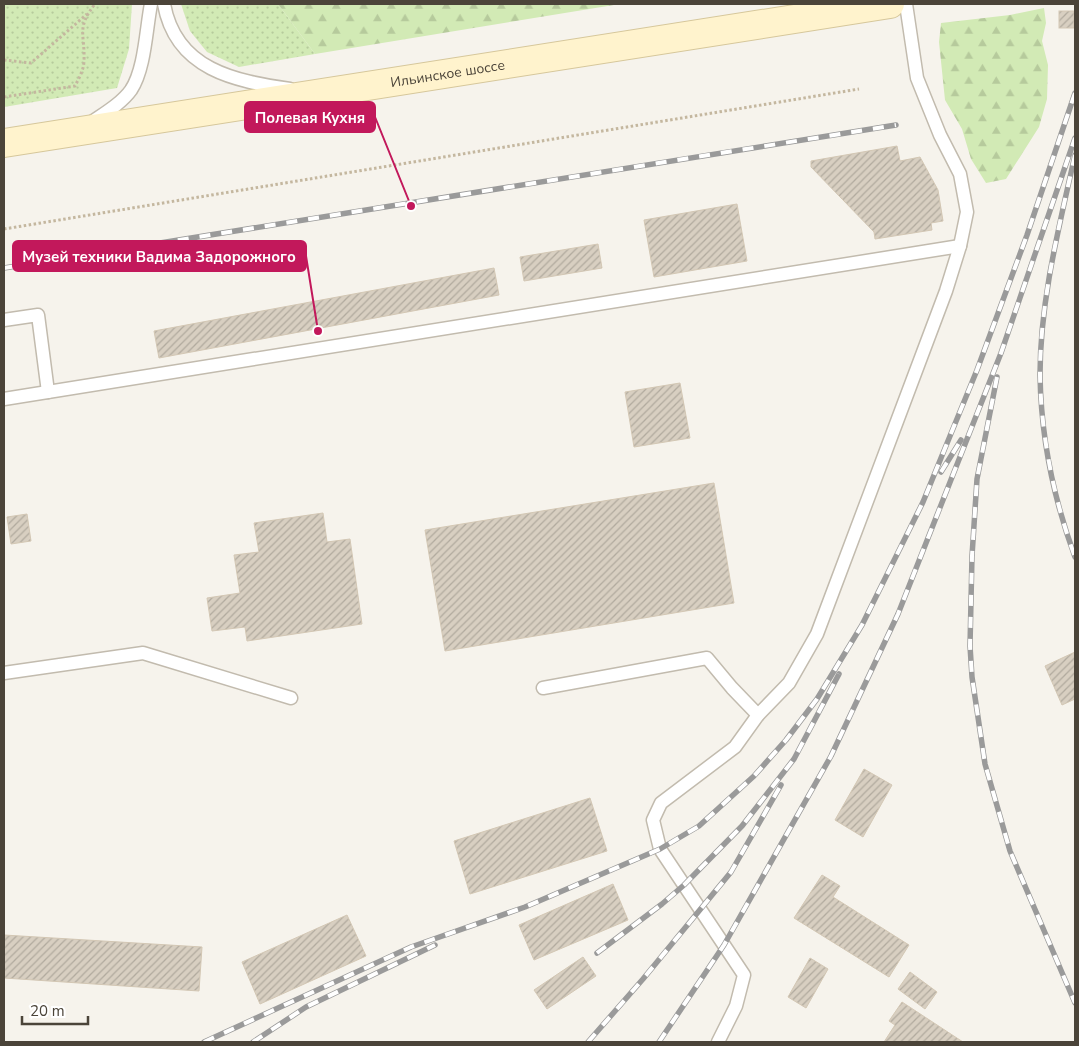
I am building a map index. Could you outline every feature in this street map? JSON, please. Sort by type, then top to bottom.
[{"type":"main road","name":"Ильинское шоссе","points":[[4,143],[890,4]]},
{"type":"lane","points":[[80,131],[120,101],[131,89],[139,71],[151,4]]},
{"type":"lane","points":[[164,4],[173,30],[185,48],[201,63],[221,74],[265,85],[320,93]]},
{"type":"lane","points":[[718,1042],[736,1006],[744,975],[660,849],[653,820],[661,802],[735,747],[758,715],[789,684],[817,634],[946,291],[960,246],[967,212],[960,174],[940,135],[917,78],[906,4]]},
{"type":"lane","points":[[4,399],[960,246]]},
{"type":"lane","points":[[4,320],[38,315],[48,392]]},
{"type":"lane","points":[[4,673],[143,653],[291,698]]},
{"type":"lane","points":[[543,688],[707,658],[758,715]]},
{"type":"path","points":[[4,60],[31,63],[96,4]]},
{"type":"path","points":[[4,97],[75,86],[81,75],[84,60],[82,34],[87,14]]},
{"type":"path","points":[[4,229],[859,89]]},
{"type":"green space","points":[[4,4],[132,4],[129,49],[117,88],[4,107]]},
{"type":"green space","points":[[181,4],[278,4],[315,54],[239,67],[207,52],[190,31]]},
{"type":"green space","points":[[278,4],[620,4],[315,54]]},
{"type":"green space","points":[[1044,8],[1046,23],[1042,41],[1048,65],[1047,99],[1039,127],[1006,179],[986,183],[971,159],[962,129],[945,100],[939,42],[941,23],[1010,15]]},
{"type":"building","points":[[1059,11],[1074,11],[1074,28],[1059,28]]},
{"type":"building","points":[[897,146],[900,161],[920,157],[938,190],[943,221],[931,223],[932,230],[875,239],[874,232],[811,167],[811,161]]},
{"type":"building","points":[[737,204],[747,261],[654,277],[644,220]]},
{"type":"building","points":[[598,244],[602,268],[524,281],[520,257]]},
{"type":"building","points":[[494,268],[499,295],[159,358],[154,331]]},
{"type":"building","points":[[680,383],[690,438],[634,447],[625,392]]},
{"type":"building","points":[[714,483],[734,603],[445,651],[425,530]]},
{"type":"building","points":[[323,513],[327,542],[350,539],[362,624],[247,641],[245,627],[212,631],[207,598],[240,593],[234,555],[259,552],[254,523]]},
{"type":"building","points":[[27,514],[31,541],[11,544],[7,517]]},
{"type":"building","points":[[1075,652],[1075,699],[1062,705],[1045,666]]},
{"type":"building","points":[[864,769],[892,785],[863,837],[835,820]]},
{"type":"building","points":[[590,798],[607,851],[470,894],[454,841]]},
{"type":"building","points":[[822,875],[840,886],[833,897],[909,945],[889,977],[794,918]]},
{"type":"building","points":[[613,884],[628,920],[534,960],[519,925]]},
{"type":"building","points":[[347,915],[366,956],[260,1004],[242,962]]},
{"type":"building","points":[[4,935],[202,947],[199,991],[4,978]]},
{"type":"building","points":[[583,957],[596,976],[547,1009],[534,990]]},
{"type":"building","points":[[810,958],[828,969],[806,1008],[788,997]]},
{"type":"building","points":[[910,972],[937,992],[925,1009],[898,989]]},
{"type":"building","points":[[902,1002],[963,1042],[884,1042],[895,1025],[889,1021]]},
{"type":"railway","points":[[204,1042],[411,947],[525,907],[660,849],[699,826],[754,776],[786,740],[817,699],[862,625],[923,502],[977,370],[1027,235],[1075,93]]},
{"type":"railway","points":[[4,268],[896,125]]},
{"type":"railway","points":[[659,1042],[724,945],[831,756],[898,614],[1001,353],[1075,138]]},
{"type":"railway","points":[[1075,155],[1047,292],[1043,320],[1040,375],[1043,421],[1050,468],[1061,513],[1075,557]]},
{"type":"railway","points":[[997,377],[977,479],[972,556],[970,646],[972,677],[985,764],[1010,851],[1075,1003]]},
{"type":"railway","points":[[941,472],[961,440]]},
{"type":"railway","points":[[597,953],[684,885],[742,826],[794,759],[839,674]]},
{"type":"railway","points":[[588,1042],[643,979],[731,872],[781,785]]},
{"type":"railway","points":[[253,1042],[306,1007],[435,945]]},
{"type":"place","name":"Полевая Кухня","points":[[411,206]]},
{"type":"place","name":"Музей техники Вадима Задорожного","points":[[318,331]]}]
